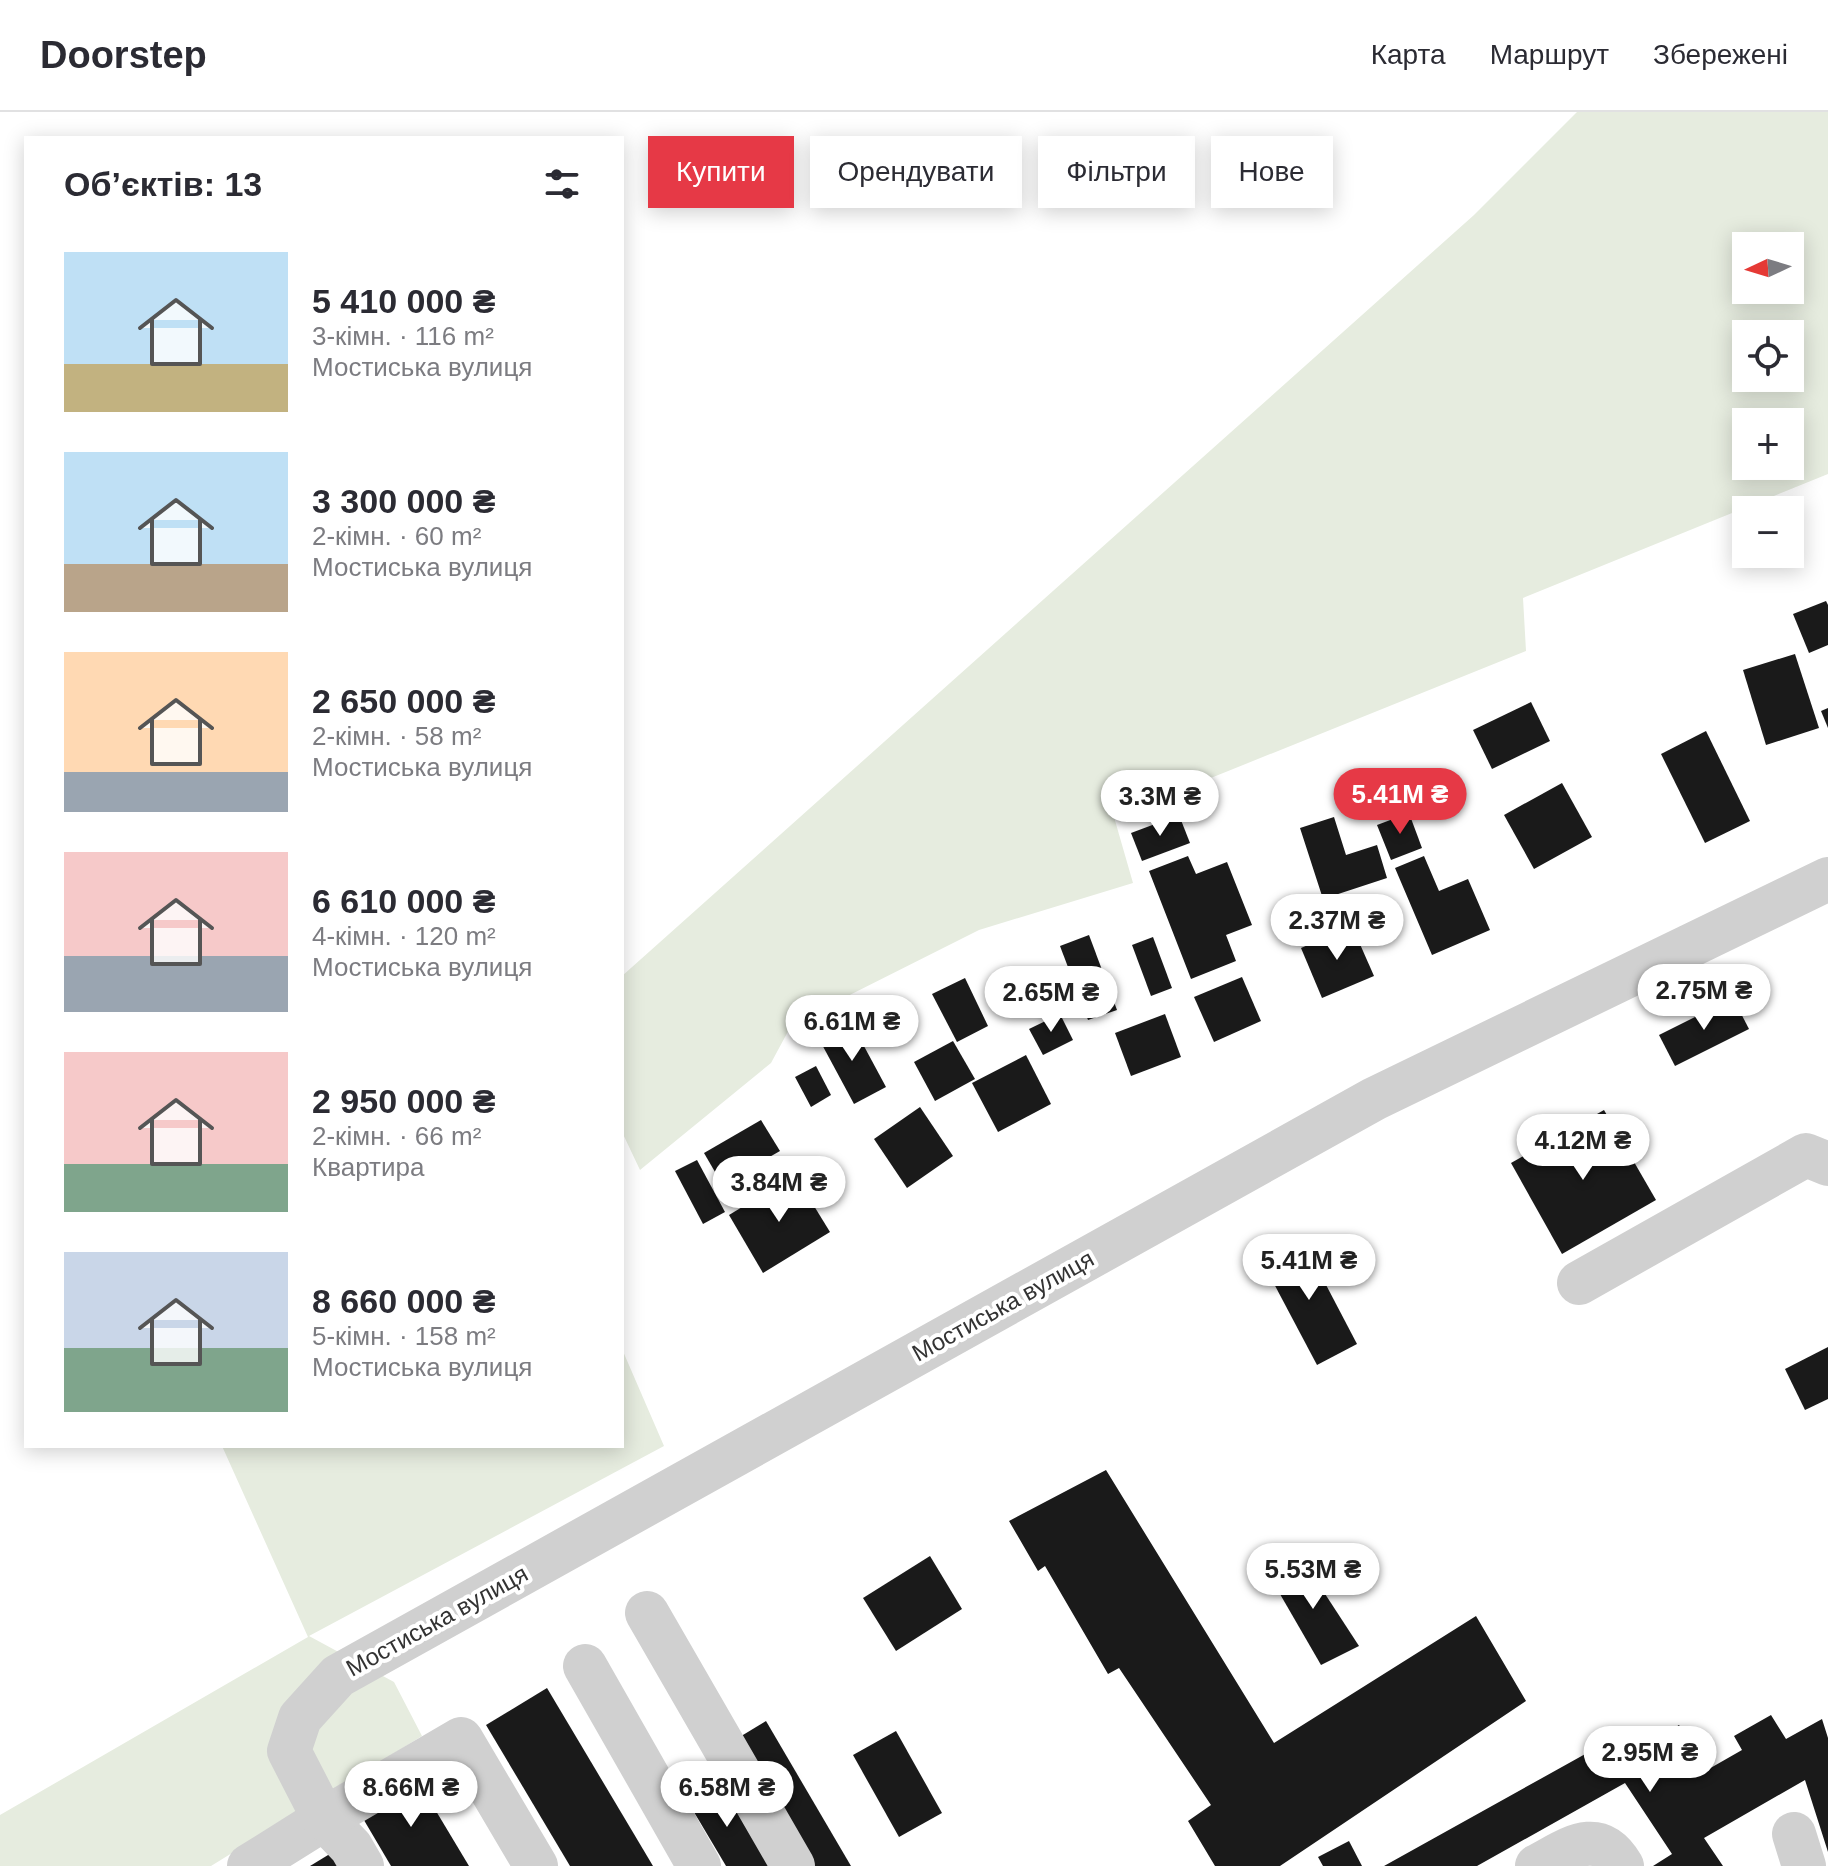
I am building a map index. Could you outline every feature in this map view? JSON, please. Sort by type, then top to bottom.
[{"type":"street","name":"Мостиська вулиця","points":[[362,1866],[351,1847],[324,1819],[289,1751],[300,1718],[338,1676],[1374,1099],[1828,879]]},
{"type":"street","points":[[1579,1283],[1806,1155],[1828,1164]]},
{"type":"street","points":[[647,1613],[793,1866]]},
{"type":"street","points":[[585,1666],[699,1866]]},
{"type":"street","points":[[249,1866],[461,1739],[536,1866]]},
{"type":"street","points":[[1537,1866],[1575,1846],[1591,1843],[1607,1847],[1622,1866]]},
{"type":"shaded area","points":[[1577,112],[1828,112],[1828,474],[1774,496],[1732,496],[1732,513],[1523,598],[1526,651],[1114,817],[1133,883],[979,930],[792,1024],[771,1063],[640,1170],[624,1136],[624,974],[1474,215]]},
{"type":"shaded area","points":[[624,1354],[664,1446],[309,1636],[394,1682],[422,1736],[211,1866],[0,1866],[0,1815],[308,1637],[223,1448],[624,1448]]},
{"type":"building","points":[[1826,601],[1828,645],[1809,653],[1793,614]]},
{"type":"building","points":[[1795,654],[1819,728],[1766,745],[1743,670]]},
{"type":"building","points":[[1531,702],[1550,741],[1492,769],[1473,730]]},
{"type":"building","points":[[1828,708],[1828,728],[1821,711]]},
{"type":"building","points":[[1706,731],[1750,821],[1705,843],[1661,754]]},
{"type":"building","points":[[1562,783],[1592,837],[1534,869],[1504,815]]},
{"type":"building","points":[[1409,813],[1422,848],[1391,860],[1377,825]]},
{"type":"building","points":[[1179,815],[1190,843],[1142,861],[1131,833]]},
{"type":"building","points":[[1334,817],[1346,855],[1377,845],[1387,878],[1323,899],[1300,828]]},
{"type":"building","points":[[1188,856],[1196,874],[1227,862],[1252,925],[1226,935],[1236,961],[1191,979],[1149,871]]},
{"type":"building","points":[[1424,856],[1439,891],[1468,879],[1490,930],[1432,955],[1395,868]]},
{"type":"building","points":[[1352,926],[1374,976],[1322,998],[1301,948]]},
{"type":"building","points":[[1089,935],[1117,1010],[1088,1020],[1060,946]]},
{"type":"building","points":[[1153,937],[1172,988],[1151,996],[1132,945]]},
{"type":"building","points":[[1242,977],[1261,1021],[1214,1042],[1194,997]]},
{"type":"building","points":[[965,978],[988,1026],[957,1042],[932,994]]},
{"type":"building","points":[[1733,998],[1749,1029],[1675,1066],[1659,1035]]},
{"type":"building","points":[[1060,1014],[1073,1040],[1043,1055],[1029,1029]]},
{"type":"building","points":[[1165,1014],[1181,1057],[1131,1076],[1115,1033]]},
{"type":"building","points":[[851,1022],[886,1087],[854,1104],[819,1039]]},
{"type":"building","points":[[953,1041],[975,1079],[935,1101],[914,1062]]},
{"type":"building","points":[[1026,1055],[1051,1104],[998,1132],[972,1083]]},
{"type":"building","points":[[816,1066],[831,1095],[811,1107],[795,1077]]},
{"type":"building","points":[[920,1107],[953,1156],[907,1188],[874,1139]]},
{"type":"building","points":[[1604,1110],[1656,1200],[1562,1254],[1511,1163]]},
{"type":"building","points":[[761,1120],[780,1151],[722,1184],[704,1153]]},
{"type":"building","points":[[697,1160],[725,1212],[703,1224],[675,1171]]},
{"type":"building","points":[[795,1175],[830,1232],[763,1273],[729,1215]]},
{"type":"building","points":[[1302,1239],[1357,1344],[1317,1365],[1262,1261]]},
{"type":"building","points":[[1828,1347],[1828,1399],[1805,1410],[1785,1369]]},
{"type":"building","points":[[1106,1470],[1274,1743],[1476,1616],[1526,1701],[1280,1866],[1215,1866],[1188,1821],[1211,1805],[1119,1668],[1108,1674],[1045,1566],[1038,1571],[1009,1521]]},
{"type":"building","points":[[1299,1554],[1359,1646],[1321,1665],[1269,1575]]},
{"type":"building","points":[[930,1556],[962,1609],[896,1651],[863,1598]]},
{"type":"building","points":[[547,1688],[653,1866],[570,1866],[486,1725]]},
{"type":"building","points":[[1771,1715],[1786,1739],[1822,1719],[1828,1738],[1828,1852],[1805,1780],[1704,1838],[1723,1866],[1653,1866],[1672,1854],[1625,1783],[1477,1866],[1384,1866],[1631,1727],[1644,1747],[1679,1725],[1707,1770],[1742,1750],[1734,1736]]},
{"type":"building","points":[[766,1721],[851,1866],[806,1866],[733,1741]]},
{"type":"building","points":[[896,1731],[942,1813],[899,1837],[853,1755]]},
{"type":"building","points":[[415,1776],[469,1866],[391,1866],[358,1810]]},
{"type":"building","points":[[720,1783],[769,1866],[726,1866],[688,1802]]},
{"type":"building","points":[[1349,1841],[1362,1866],[1323,1866],[1318,1857]]},
{"type":"building","points":[[333,1852],[341,1866],[310,1866]]}]
